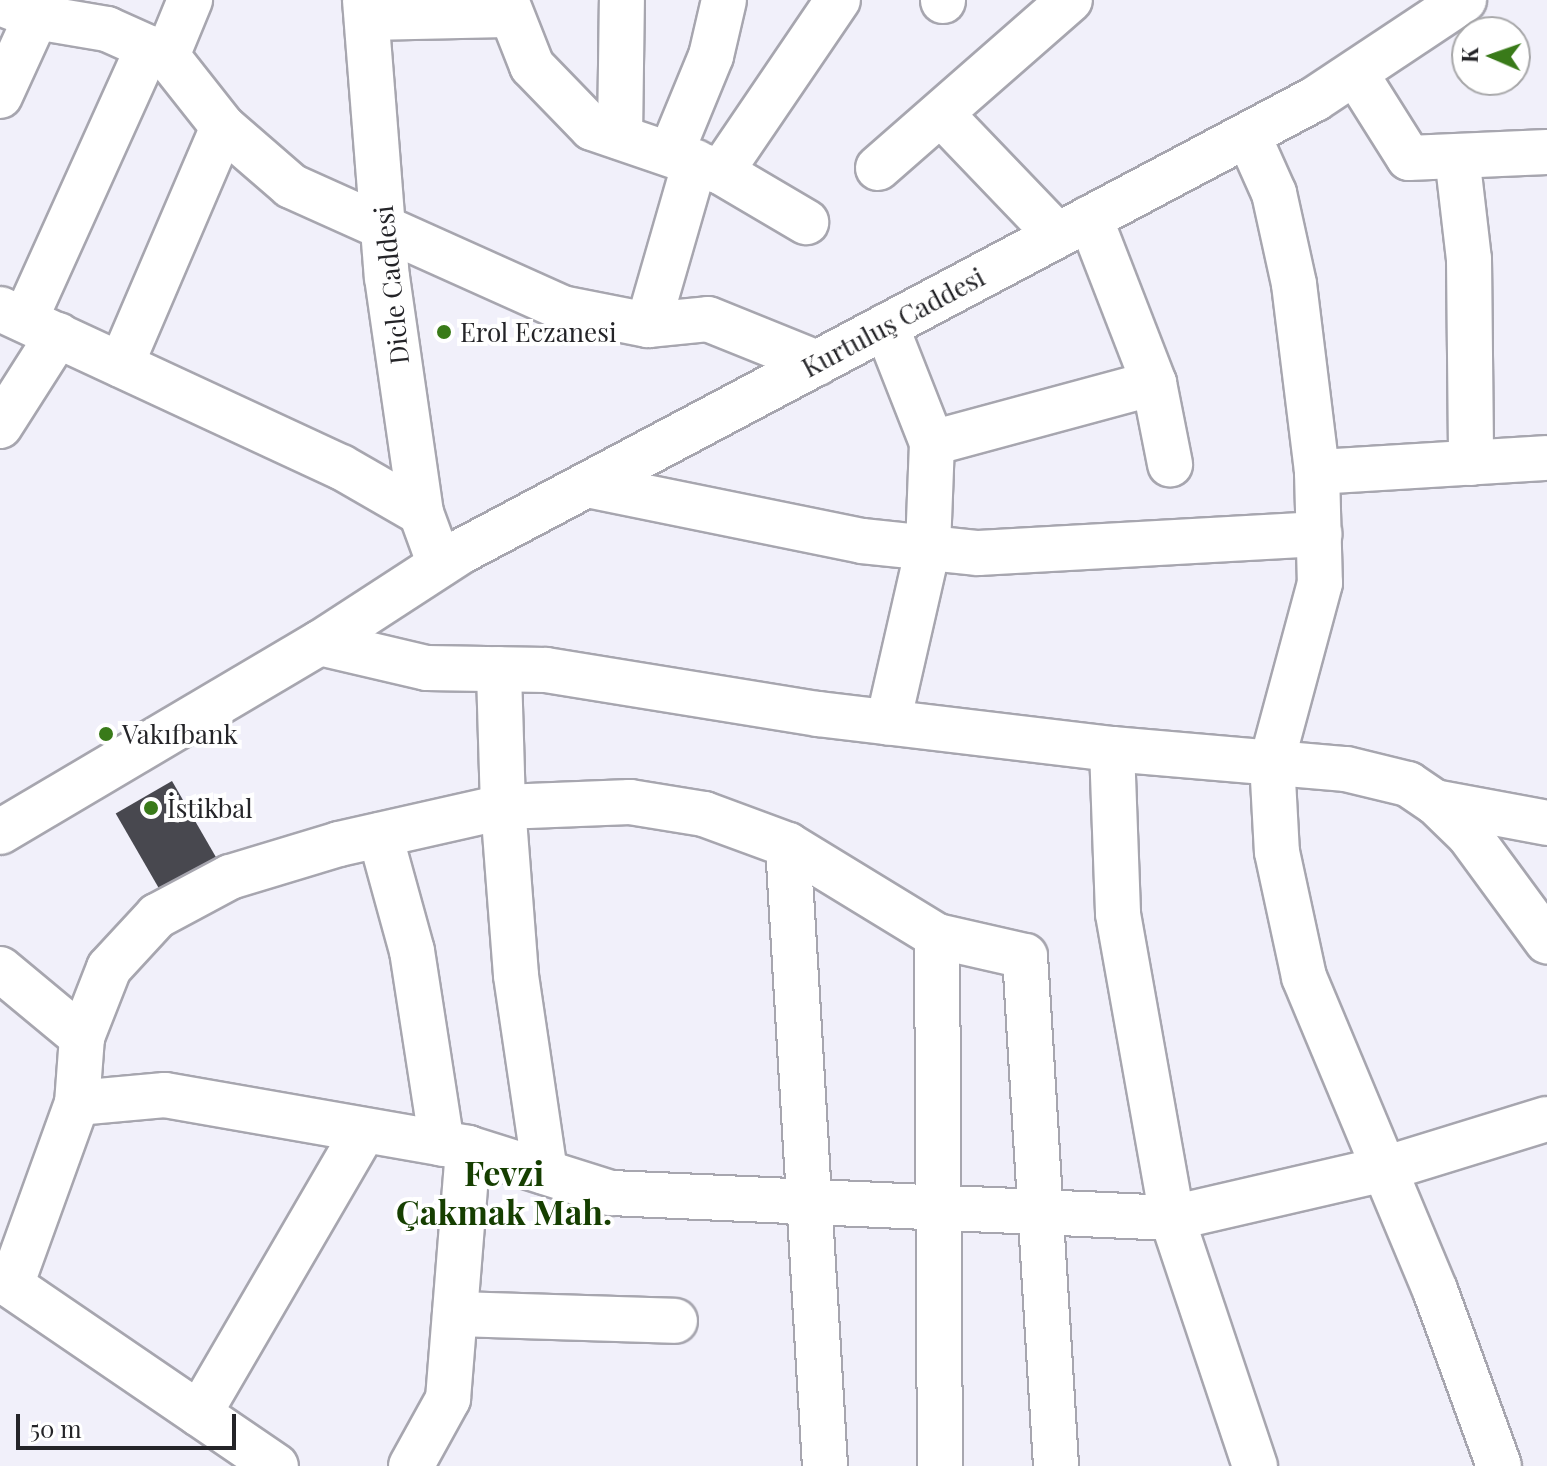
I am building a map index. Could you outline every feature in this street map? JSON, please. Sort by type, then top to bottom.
[{"type":"street","points":[[0,426],[28,321],[158,52],[190,0]]},
{"type":"street","points":[[620,137],[622,0]]},
{"type":"street","points":[[648,325],[696,163],[711,56],[724,0]]},
{"type":"street","points":[[696,163],[838,0]]},
{"type":"street","points":[[878,168],[1070,0]]},
{"type":"street","name":"Kurtuluş Caddesi","points":[[0,832],[320,643],[440,565],[1248,135],[1356,74],[1457,2]]},
{"type":"street","points":[[0,96],[10,6],[111,15],[158,52],[223,127],[291,186],[562,308],[648,325],[708,319],[817,363]]},
{"type":"street","points":[[366,9],[507,8],[532,66],[592,128],[696,163],[806,222]]},
{"type":"street","name":"Dicle Caddesi","points":[[366,9],[383,225],[421,513],[440,565]]},
{"type":"street","points":[[1356,74],[1409,158],[1547,152]]},
{"type":"street","points":[[941,114],[1074,227],[1154,383],[1170,464]]},
{"type":"street","points":[[121,365],[223,127]]},
{"type":"street","points":[[1248,135],[1274,193],[1294,284],[1317,472],[1320,583],[1272,761],[1277,852],[1304,977],[1384,1169],[1499,1466]]},
{"type":"street","points":[[1457,156],[1469,259],[1471,463]]},
{"type":"street","points":[[28,321],[341,467],[421,513]]},
{"type":"street","points":[[886,326],[932,443],[928,548],[888,722]]},
{"type":"street","points":[[932,443],[1154,383]]},
{"type":"street","points":[[1317,472],[1547,458]]},
{"type":"street","points":[[587,485],[862,541],[978,553],[1319,534]]},
{"type":"street","points":[[320,643],[400,664],[546,670],[888,722],[1112,749],[1346,769],[1408,784],[1435,802],[1469,835],[1547,941]]},
{"type":"street","points":[[499,669],[503,807],[516,975],[545,1172]]},
{"type":"street","points":[[1112,749],[1118,914],[1172,1218],[1255,1466]]},
{"type":"street","points":[[276,1466],[6,1282],[77,1103],[82,1037],[109,968],[157,916],[230,877],[380,835],[503,807],[630,802],[704,814],[788,845],[937,936],[1025,956],[1043,1211],[1056,1466]]},
{"type":"street","points":[[1435,802],[1547,823]]},
{"type":"street","points":[[380,835],[412,951],[455,1146],[455,1314],[448,1399],[411,1466]]},
{"type":"street","points":[[788,845],[813,1202],[825,1466]]},
{"type":"street","points":[[937,936],[935,1207],[940,1466]]},
{"type":"street","points":[[0,969],[82,1037]]},
{"type":"street","points":[[77,1103],[165,1095],[455,1146],[611,1193],[1172,1218],[1384,1169],[1547,1119]]},
{"type":"street","points":[[199,1414],[363,1132]]},
{"type":"street","points":[[455,1314],[675,1321]]},
{"type":"building","points":[[172,781],[220,865],[164,898],[116,814]]},
{"type":"place","name":"Erol Eczanesi","points":[[444,332]]},
{"type":"place","name":"Vakıfbank","points":[[106,734]]},
{"type":"place","name":"İstikbal","points":[[151,808]]},
{"type":"district","name":"Fevzi Çakmak Mah.","points":[[504,1192]]}]
